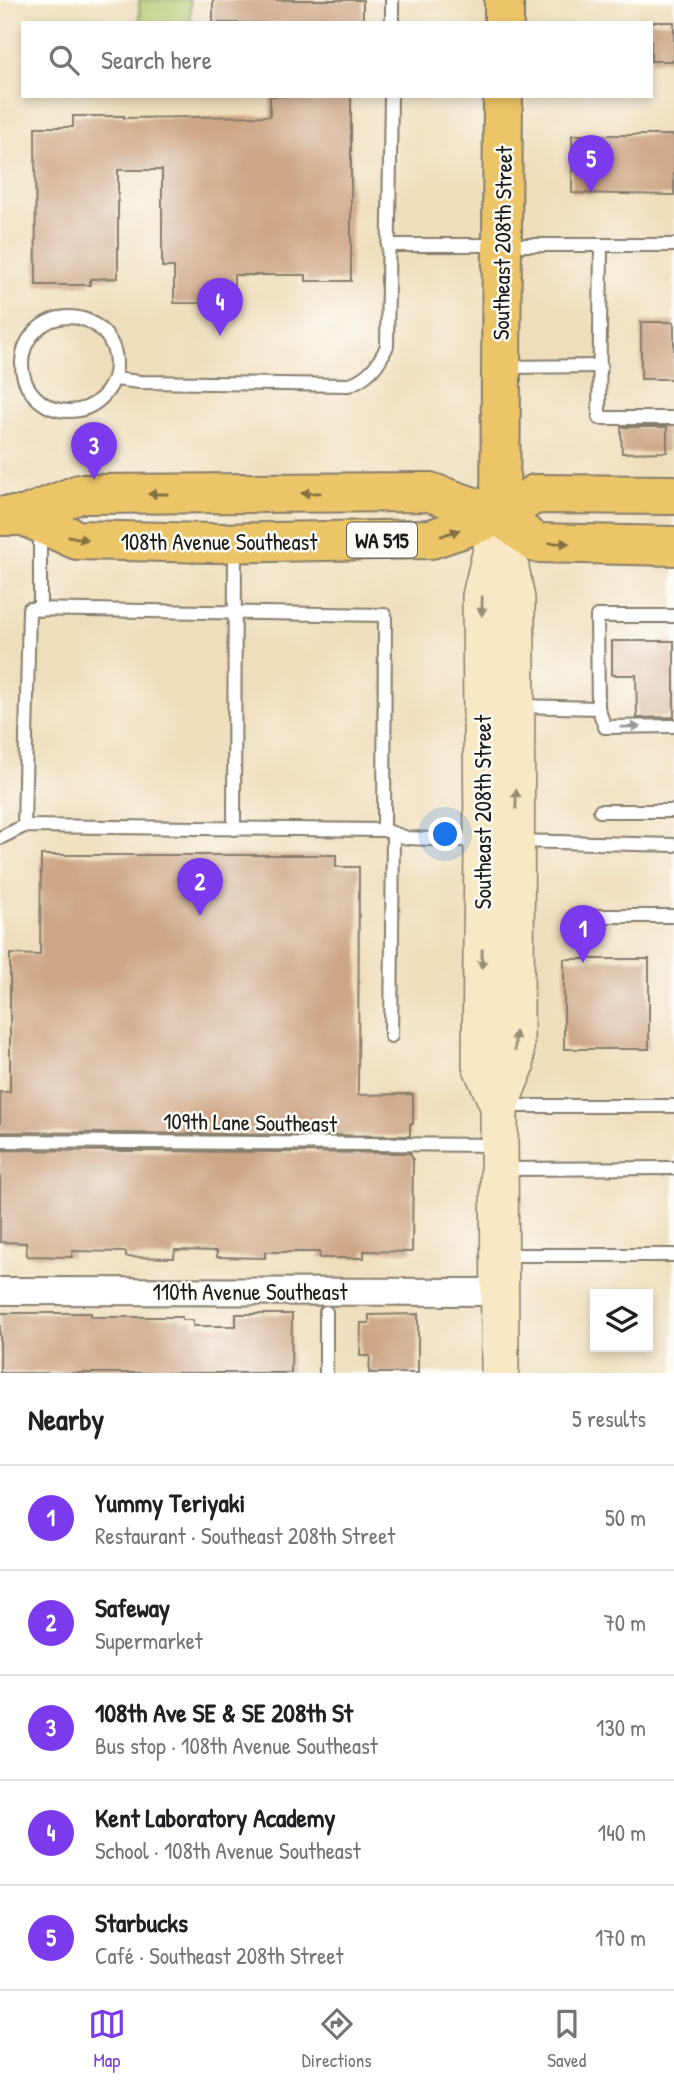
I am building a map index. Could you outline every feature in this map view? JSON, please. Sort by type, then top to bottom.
[{"type":"main road","points":[[504,0],[504,21]]},
{"type":"main road","name":"Southeast 208th Street","points":[[500,1373],[499,1106],[481,1065],[500,841],[516,705],[516,598],[500,516],[503,98]]},
{"type":"main road","name":"108th Avenue Southeast","points":[[21,519],[79,494],[430,492],[500,516],[536,543],[674,546]]},
{"type":"main road","name":"108th Avenue Southeast","points":[[21,519],[77,540],[235,543],[431,539],[500,516],[535,494],[674,495]]},
{"type":"main road","name":"Southeast 208th Street","points":[[500,516],[481,596],[500,841]]},
{"type":"street","name":"110th Avenue Southeast","points":[[0,1291],[500,1292]]},
{"type":"lane","points":[[392,0],[392,21]]},
{"type":"lane","points":[[114,379],[140,382],[349,385],[364,379],[378,366],[387,346],[391,98]]},
{"type":"lane","points":[[388,245],[674,245]]},
{"type":"lane","points":[[601,246],[599,418],[674,418]]},
{"type":"lane","points":[[63,317],[90,321],[109,340],[115,352],[117,365],[114,379],[99,401],[88,408],[61,411],[48,407],[37,399],[23,377],[24,350],[30,337],[50,320],[63,317]]},
{"type":"lane","points":[[501,367],[601,366]]},
{"type":"lane","points":[[21,519],[40,610]]},
{"type":"lane","points":[[234,829],[235,543]]},
{"type":"lane","points":[[24,827],[29,609],[385,615],[391,1037]]},
{"type":"lane","points":[[674,616],[597,617],[598,708],[606,727],[674,726]]},
{"type":"lane","points":[[516,705],[598,708]]},
{"type":"lane","points":[[600,811],[674,811]]},
{"type":"lane","points":[[0,838],[24,827],[234,829],[389,832],[407,838],[674,845]]},
{"type":"lane","points":[[587,916],[674,916]]},
{"type":"lane","points":[[499,1106],[674,1106]]},
{"type":"lane","name":"109th Lane Southeast","points":[[0,1141],[500,1157],[674,1168]]},
{"type":"lane","points":[[500,1255],[674,1255]]},
{"type":"lane","points":[[326,1312],[326,1373]]},
{"type":"green space","points":[[139,0],[190,0],[191,21],[140,21]]},
{"type":"building","points":[[213,0],[363,0],[363,21],[213,21]]},
{"type":"building","points":[[653,22],[674,22],[674,61],[653,61]]},
{"type":"building","points":[[270,98],[351,98],[351,281],[306,281],[306,275],[234,275],[234,303],[174,303],[174,267],[162,267],[162,170],[118,170],[118,278],[90,279],[90,285],[36,285],[35,127],[73,127],[73,116],[270,116]]},
{"type":"building","points":[[572,135],[674,135],[674,195],[572,193]]},
{"type":"building","points":[[641,322],[674,322],[674,379],[641,379]]},
{"type":"building","points":[[621,427],[667,427],[667,452],[622,453]]},
{"type":"building","points":[[612,641],[674,641],[674,717],[637,718],[636,675],[612,675]]},
{"type":"building","points":[[41,855],[336,855],[336,867],[359,867],[358,1095],[413,1094],[413,1124],[410,1124],[410,1136],[0,1132],[0,1092],[10,1092],[10,954],[40,955]]},
{"type":"building","points":[[564,959],[649,959],[649,1049],[564,1049]]},
{"type":"building","points":[[0,1150],[410,1153],[413,1159],[412,1252],[364,1251],[364,1258],[320,1258],[319,1252],[265,1252],[265,1258],[217,1257],[217,1251],[175,1250],[174,1258],[126,1257],[126,1252],[72,1251],[72,1257],[27,1256],[26,1243],[0,1242]]},
{"type":"building","points":[[0,1313],[182,1317],[182,1320],[193,1320],[193,1326],[236,1326],[236,1314],[292,1314],[291,1373],[0,1373]]},
{"type":"building","points":[[418,1314],[418,1373],[369,1373],[370,1356],[360,1356],[361,1323],[369,1323],[369,1315]]},
{"type":"place","name":"Starbucks","points":[[591,193]]},
{"type":"place","name":"Kent Laboratory Academy","points":[[220,336]]},
{"type":"place","name":"108th Ave SE & SE 208th St","points":[[94,480]]},
{"type":"place","name":"Safeway","points":[[200,916]]},
{"type":"place","name":"Yummy Teriyaki","points":[[583,963]]}]
